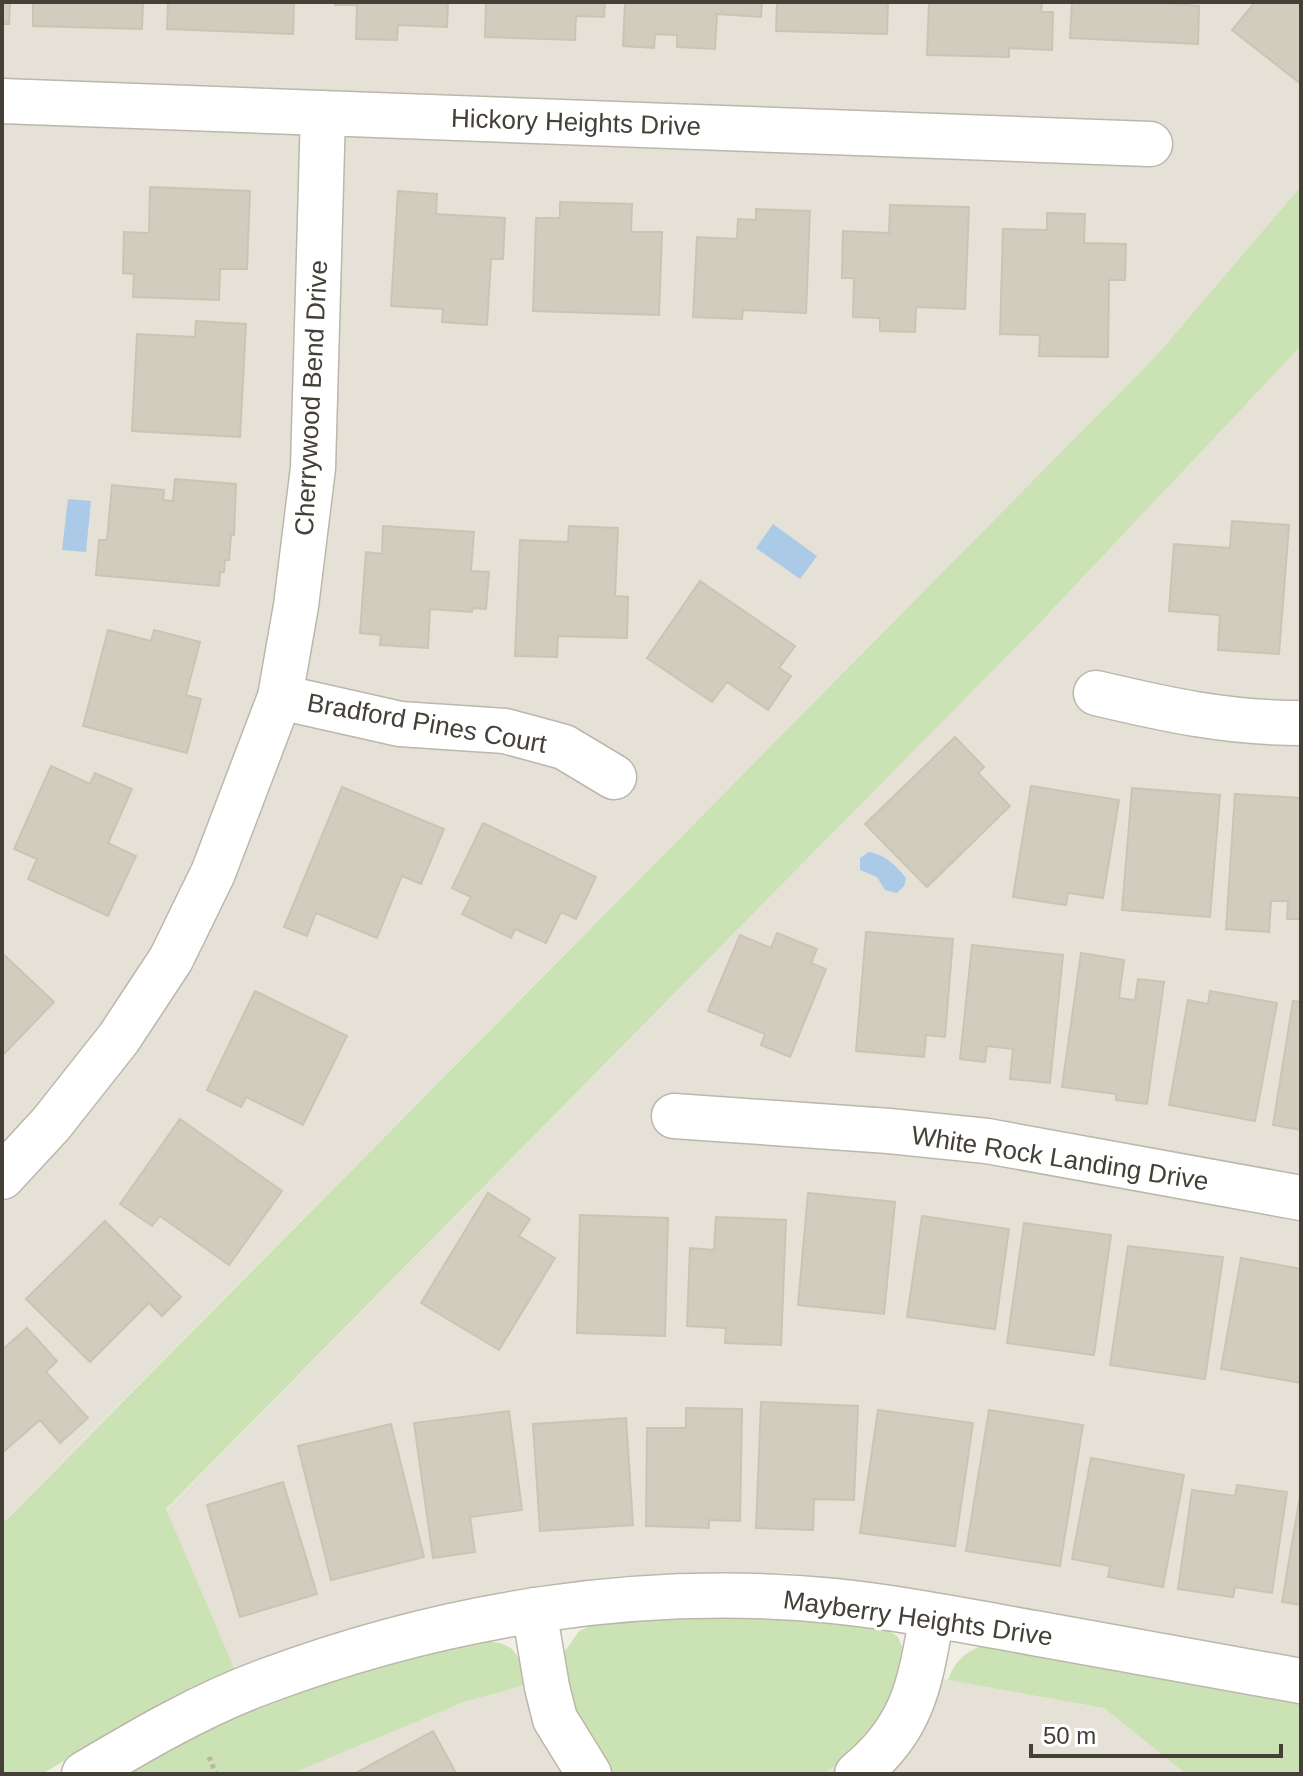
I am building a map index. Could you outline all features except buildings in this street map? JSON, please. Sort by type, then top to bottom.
[{"type":"street","name":"Hickory Heights Drive","points":[[2,101],[1150,144]]},
{"type":"street","name":"Cherrywood Bend Drive","points":[[2,1177],[51,1124],[119,1038],[171,959],[213,873],[280,697],[296,606],[313,468],[323,113]]},
{"type":"street","points":[[1096,693],[1190,715],[1259,723],[1301,723]]},
{"type":"street","name":"Bradford Pines Court","points":[[280,697],[400,724],[505,731],[564,747],[614,777]]},
{"type":"street","name":"White Rock Landing Drive","points":[[674,1116],[987,1141],[1301,1198]]},
{"type":"street","name":"Mayberry Heights Drive","points":[[84,1774],[148,1736],[261,1683],[366,1648],[444,1627],[534,1610],[645,1599],[743,1596],[833,1601],[932,1615],[1301,1681]]},
{"type":"street","points":[[534,1610],[555,1719],[589,1774]]},
{"type":"street","points":[[857,1774],[873,1761],[901,1728],[919,1687],[932,1615]]},
{"type":"path","points":[[209,1757],[216,1774]]},
{"type":"shaded area","points":[[2,2],[1301,2],[1301,186],[1157,355],[5,1520],[2,1516]]},
{"type":"shaded area","points":[[1301,346],[1301,1659],[890,1585],[788,1573],[708,1573],[610,1578],[505,1591],[345,1630],[235,1670],[166,1510],[1035,628]]},
{"type":"shaded area","points":[[904,1672],[1104,1708],[1186,1774],[824,1774],[855,1750]]},
{"type":"shaded area","points":[[566,1674],[589,1741],[615,1774],[291,1774],[464,1702]]},
{"type":"green space","points":[[1301,186],[1301,346],[1035,628],[166,1509],[235,1670],[154,1707],[42,1774],[2,1774],[2,1516],[6,1520],[1157,355]]},
{"type":"green space","points":[[701,1617],[836,1622],[888,1630],[898,1637],[906,1656],[895,1699],[855,1750],[824,1774],[615,1774],[589,1741],[578,1719],[566,1674],[565,1651],[579,1631],[600,1622]]},
{"type":"green space","points":[[470,1641],[494,1642],[510,1648],[520,1661],[525,1685],[464,1702],[291,1774],[125,1774],[141,1763],[251,1711],[369,1668]]},
{"type":"green space","points":[[987,1644],[1301,1702],[1301,1774],[1186,1774],[1104,1708],[948,1680],[963,1657]]},
{"type":"water","points":[[68,499],[91,501],[86,552],[62,550]]},
{"type":"water","points":[[773,524],[817,556],[800,579],[756,548]]},
{"type":"water","points":[[869,852],[890,861],[906,878],[904,886],[897,893],[885,890],[877,877],[860,870],[860,858]]}]
